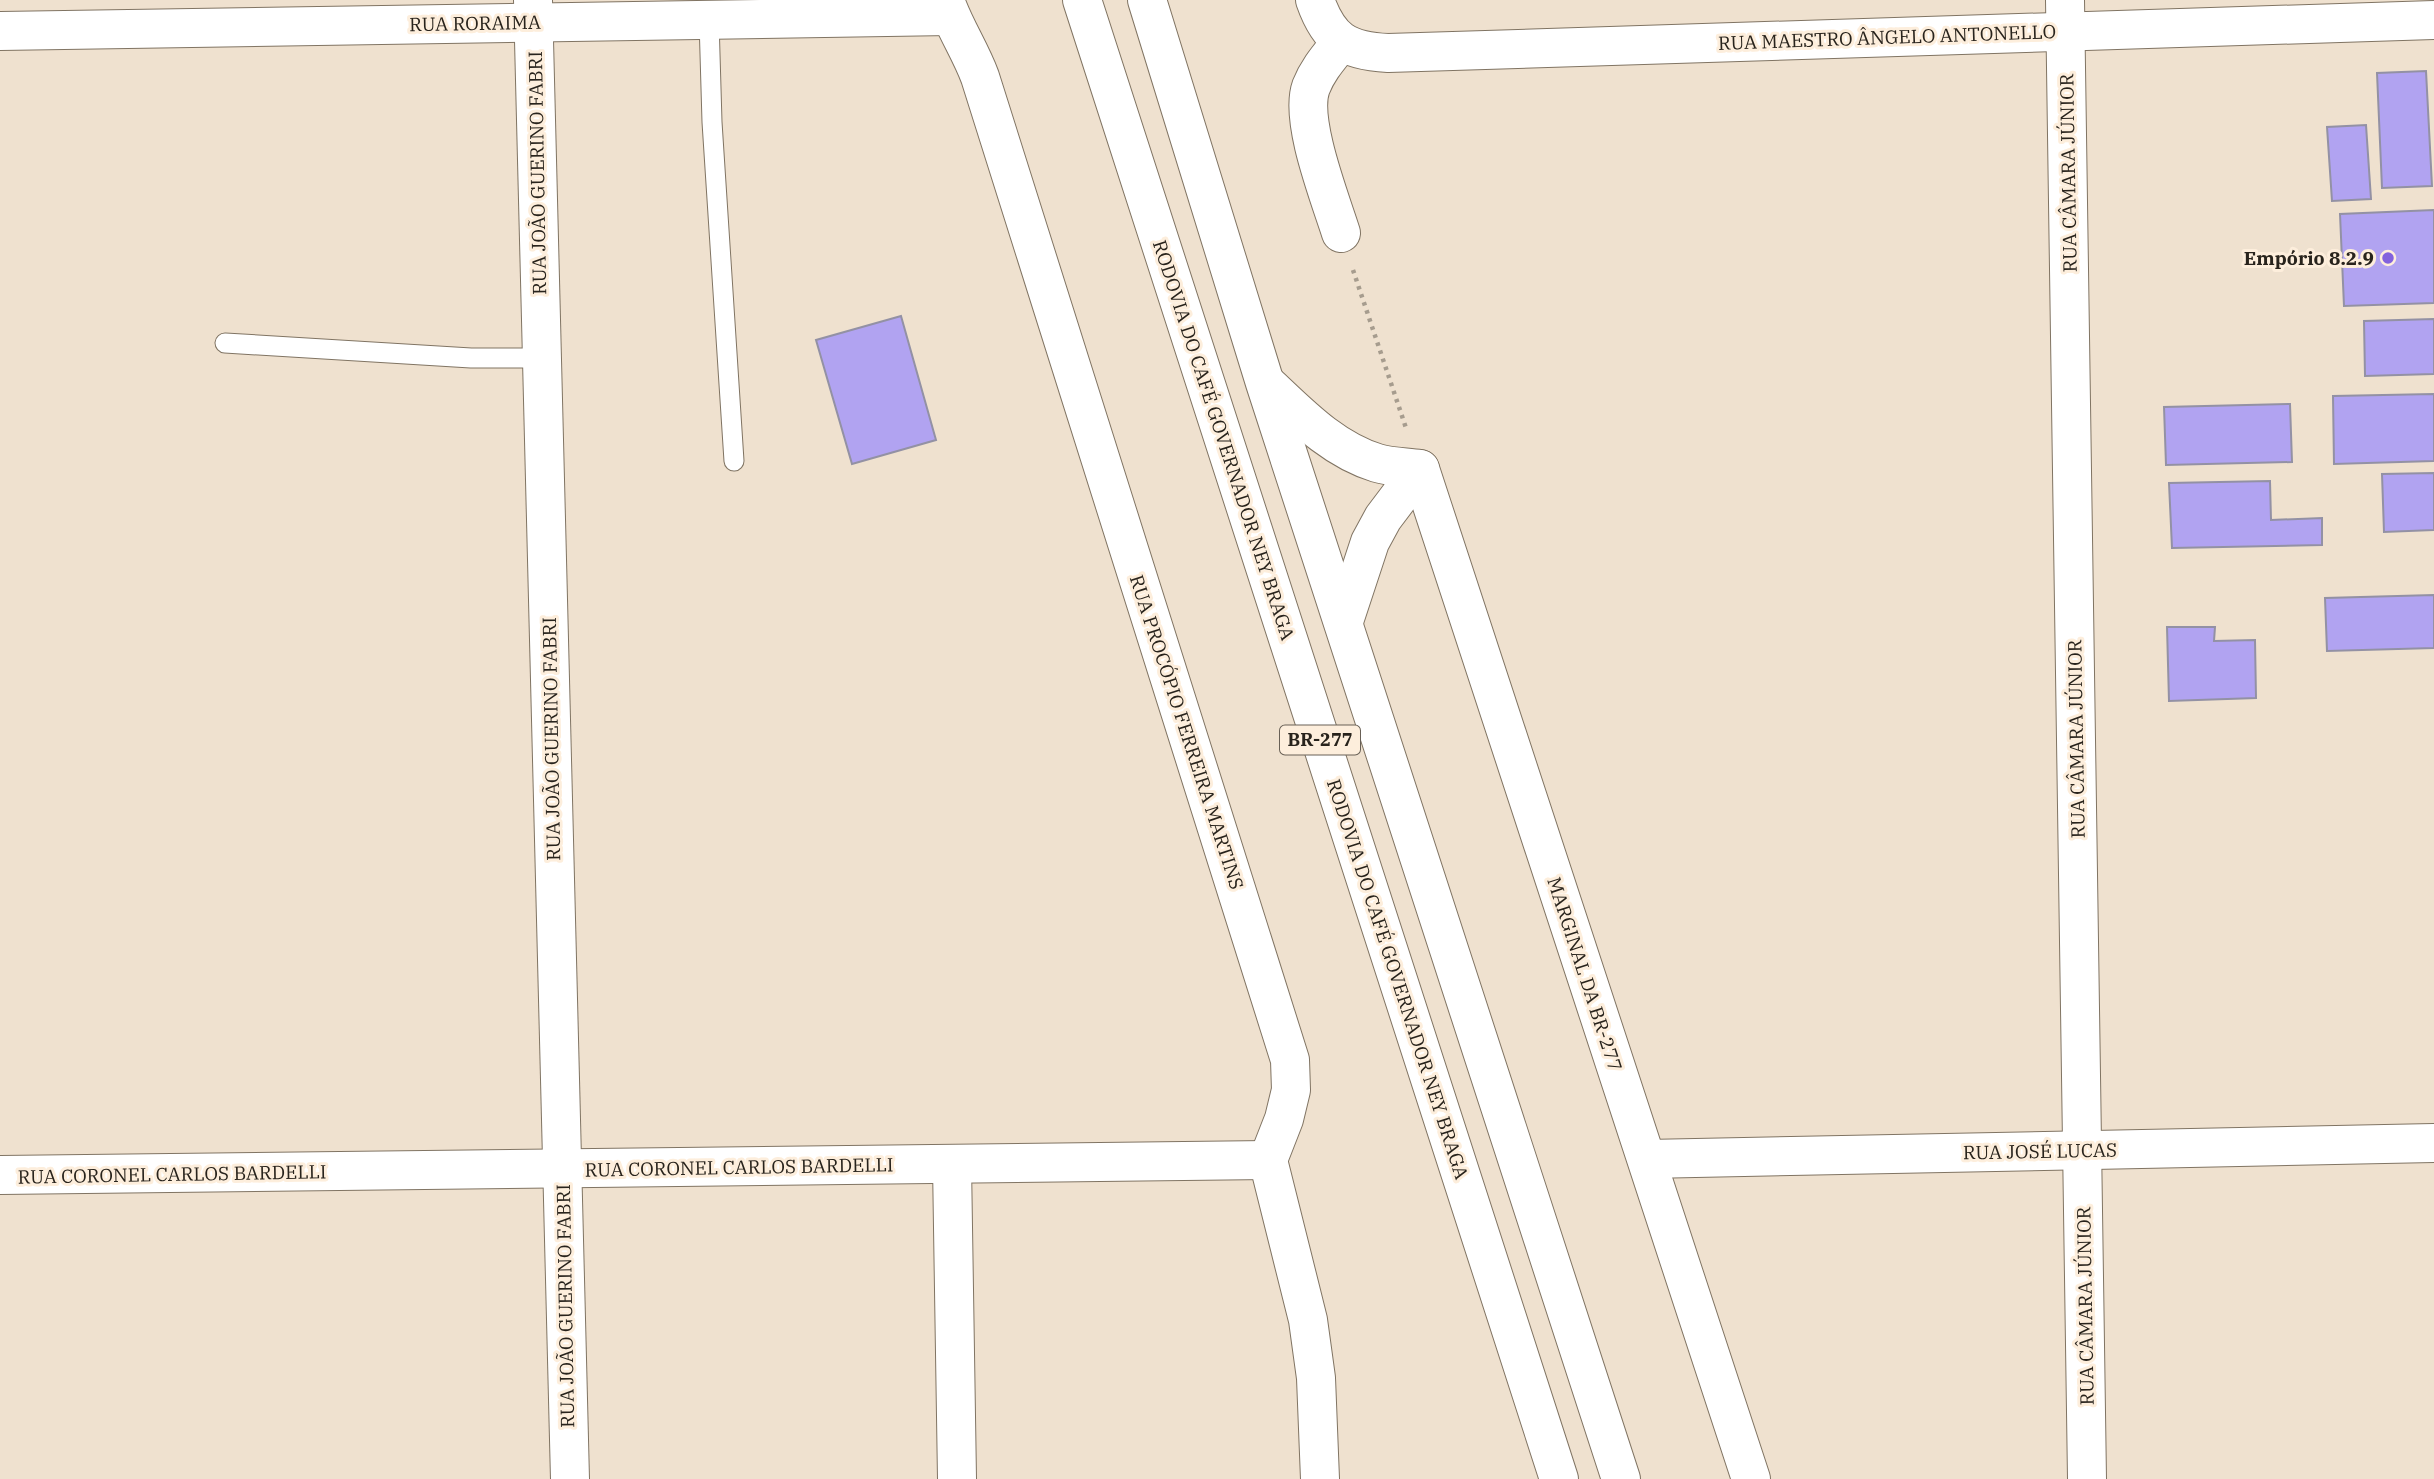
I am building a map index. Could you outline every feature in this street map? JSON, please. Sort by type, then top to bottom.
[{"type":"main road","name":"RODOVIA DO CAFÉ GOVERNADOR NEY BRAGA","points":[[1082,0],[1559,1479]]},
{"type":"main road","name":"BR-277","points":[[1147,0],[1265,383],[1621,1479]]},
{"type":"main road","points":[[1315,0],[1322,20],[1341,42],[1322,65],[1310,89],[1309,114],[1312,137],[1340,233]]},
{"type":"main road","name":"RUA RORAIMA","points":[[0,31],[533,11],[709,20],[947,8]]},
{"type":"main road","name":"RUA PROCÓPIO FERREIRA MARTINS","points":[[947,8],[969,49],[980,77],[1290,1059],[1291,1090],[1284,1119],[1268,1160]]},
{"type":"main road","name":"RUA JOÃO GUERINO FABRI","points":[[533,11],[570,1479]]},
{"type":"main road","name":"RUA MAESTRO ÂNGELO ANTONELLO","points":[[1341,42],[1364,52],[1388,53],[2065,16],[2434,20]]},
{"type":"main road","name":"RUA CÂMARA JÚNIOR","points":[[2065,16],[2087,1479]]},
{"type":"main road","points":[[1265,383],[1314,428],[1349,452],[1379,464],[1420,470],[1383,518],[1370,542],[1344,621]]},
{"type":"main road","name":"MARGINAL DA BR-277","points":[[1420,470],[1751,1479]]},
{"type":"main road","name":"RUA JOSÉ LUCAS","points":[[1647,1159],[2434,1143]]},
{"type":"main road","points":[[1268,1160],[1308,1320],[1316,1378],[1320,1479]]},
{"type":"main road","name":"RUA CORONEL CARLOS BARDELLI","points":[[0,1175],[1268,1160]]},
{"type":"main road","points":[[952,1164],[957,1479]]},
{"type":"lane","points":[[709,20],[712,122],[734,461]]},
{"type":"lane","points":[[225,343],[471,358],[542,358]]},
{"type":"path","points":[[1340,233],[1420,470]]},
{"type":"building","points":[[2426,71],[2432,186],[2382,188],[2377,73]]},
{"type":"building","points":[[2366,125],[2371,199],[2332,201],[2327,127]]},
{"type":"building","name":"Empório 8.2.9","points":[[2434,210],[2434,303],[2344,306],[2340,214]]},
{"type":"building","points":[[901,316],[936,440],[852,464],[816,340]]},
{"type":"building","points":[[2434,319],[2434,374],[2365,376],[2364,321]]},
{"type":"building","points":[[2434,394],[2434,461],[2334,464],[2333,396]]},
{"type":"building","points":[[2290,404],[2292,462],[2166,465],[2164,407]]},
{"type":"building","points":[[2434,473],[2434,530],[2384,532],[2382,474]]},
{"type":"building","points":[[2270,481],[2271,520],[2322,518],[2322,545],[2172,548],[2169,483]]},
{"type":"building","points":[[2434,595],[2434,648],[2327,651],[2325,598]]},
{"type":"building","points":[[2167,627],[2215,627],[2214,641],[2255,640],[2256,698],[2169,701]]},
{"type":"place","name":"Empório 8.2.9","points":[[2388,258]]}]
